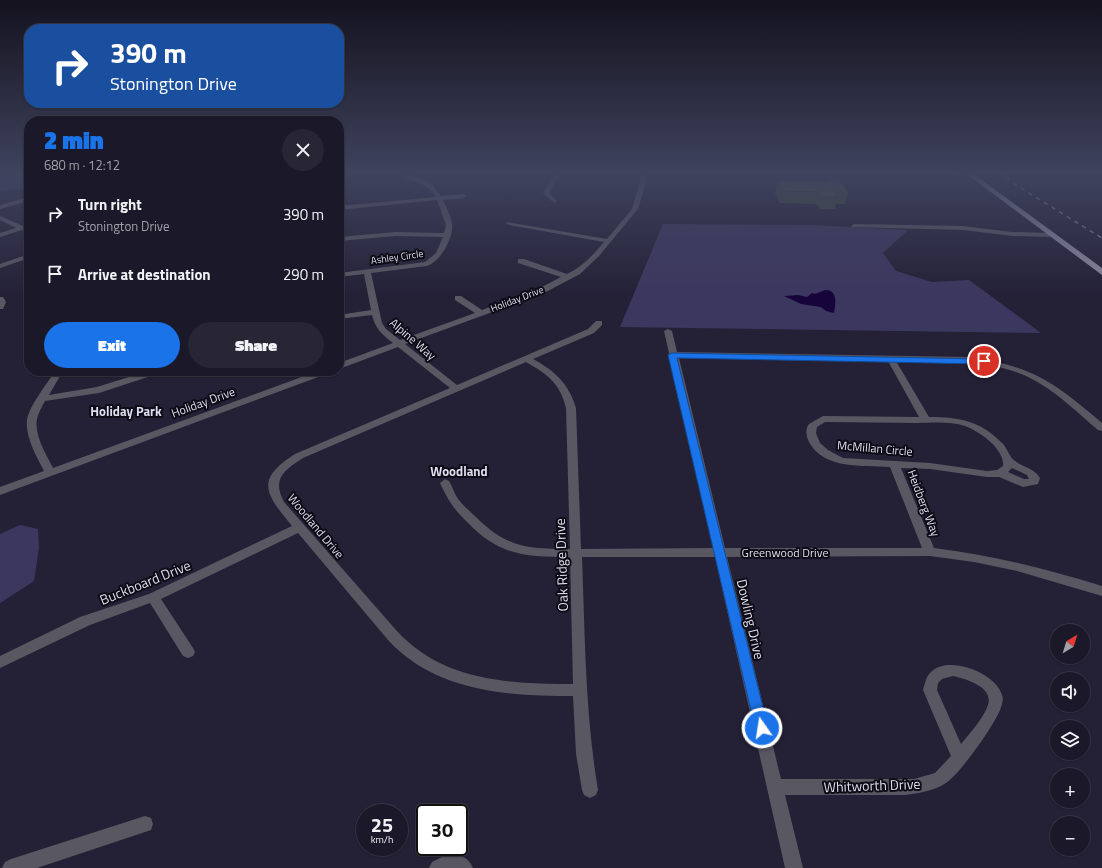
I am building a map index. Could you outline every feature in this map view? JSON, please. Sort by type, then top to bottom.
[{"type":"main road","points":[[1022,213],[1102,272]]},
{"type":"street","name":"Ashley Circle","points":[[344,274],[433,262],[438,256],[450,225],[445,213]]},
{"type":"street","name":"Holiday Drive","points":[[344,364],[541,291],[568,278],[588,264],[632,213]]},
{"type":"street","points":[[0,218],[24,226]]},
{"type":"street","points":[[509,223],[608,242]]},
{"type":"street","points":[[854,226],[963,228],[1012,234],[1052,235]]},
{"type":"street","points":[[0,235],[24,228]]},
{"type":"street","points":[[344,239],[395,234],[446,235]]},
{"type":"street","points":[[0,266],[24,258]]},
{"type":"street","points":[[521,261],[568,278]]},
{"type":"street","name":"Alpine Way","points":[[367,271],[375,312],[383,331],[457,388]]},
{"type":"street","points":[[458,298],[480,313]]},
{"type":"street","points":[[0,299],[2,302],[0,307]]},
{"type":"street","points":[[344,316],[375,312]]},
{"type":"street","name":"Woodland Drive","points":[[580,690],[515,689],[489,685],[452,676],[428,665],[406,650],[389,632],[301,528],[274,494],[272,485],[275,475],[284,465],[316,447],[591,331],[599,323]]},
{"type":"street","name":"Dowling Drive","points":[[668,331],[672,355],[794,868]]},
{"type":"street","points":[[672,355],[973,360],[1002,364],[1019,369],[1049,384],[1102,428]]},
{"type":"street","points":[[890,358],[926,420]]},
{"type":"street","name":"Oak Ridge Drive","points":[[527,359],[558,380],[565,388],[571,408],[580,690],[584,754],[590,790]]},
{"type":"street","points":[[50,473],[33,430],[32,420],[56,376]]},
{"type":"street","points":[[43,399],[99,390],[142,376]]},
{"type":"street","name":"Holiday Drive","points":[[0,491],[312,376]]},
{"type":"street","name":"McMillan Circle","points":[[831,418],[926,420],[960,422],[978,428],[1005,451],[1010,463],[1031,472],[1035,478],[1034,482],[1024,483],[1000,473],[987,474],[930,466],[842,461],[829,457],[816,444],[811,431],[812,426],[823,419],[831,418]]},
{"type":"street","name":"Heidberg Way","points":[[894,463],[930,552]]},
{"type":"street","points":[[1000,473],[1005,470],[1010,463]]},
{"type":"street","name":"Greenwood Drive","points":[[445,483],[454,502],[484,532],[500,543],[519,550],[542,553],[930,552],[987,560],[1031,570],[1102,592]]},
{"type":"street","name":"Buckboard Drive","points":[[0,662],[51,636],[85,621],[153,597],[301,528]]},
{"type":"street","points":[[153,597],[188,652]]},
{"type":"street","name":"Whitworth Drive","points":[[775,787],[905,787],[925,785],[942,778],[960,759],[996,704],[994,693],[986,682],[973,675],[957,671],[941,672],[932,680],[930,690],[960,759]]},
{"type":"street","points":[[11,868],[145,824]]},
{"type":"street","points":[[438,868],[448,862],[460,864],[464,868]]},
{"type":"shaded area","points":[[663,224],[811,225],[908,230],[883,253],[896,271],[932,282],[969,280],[1041,333],[620,327]]},
{"type":"shaded area","points":[[825,290],[832,292],[834,295],[834,313],[826,311],[821,307],[801,304],[784,296],[798,295],[807,297],[812,293],[815,294]]},
{"type":"shaded area","points":[[20,525],[38,529],[39,548],[34,581],[0,603],[0,534]]},
{"type":"railway","points":[[1061,213],[1102,238]]},
{"type":"district","name":"Holiday Park","points":[[126,411]]},
{"type":"district","name":"Woodland","points":[[459,471]]},
{"type":"route","points":[[762,728],[672,355],[740,355],[984,361]]}]
